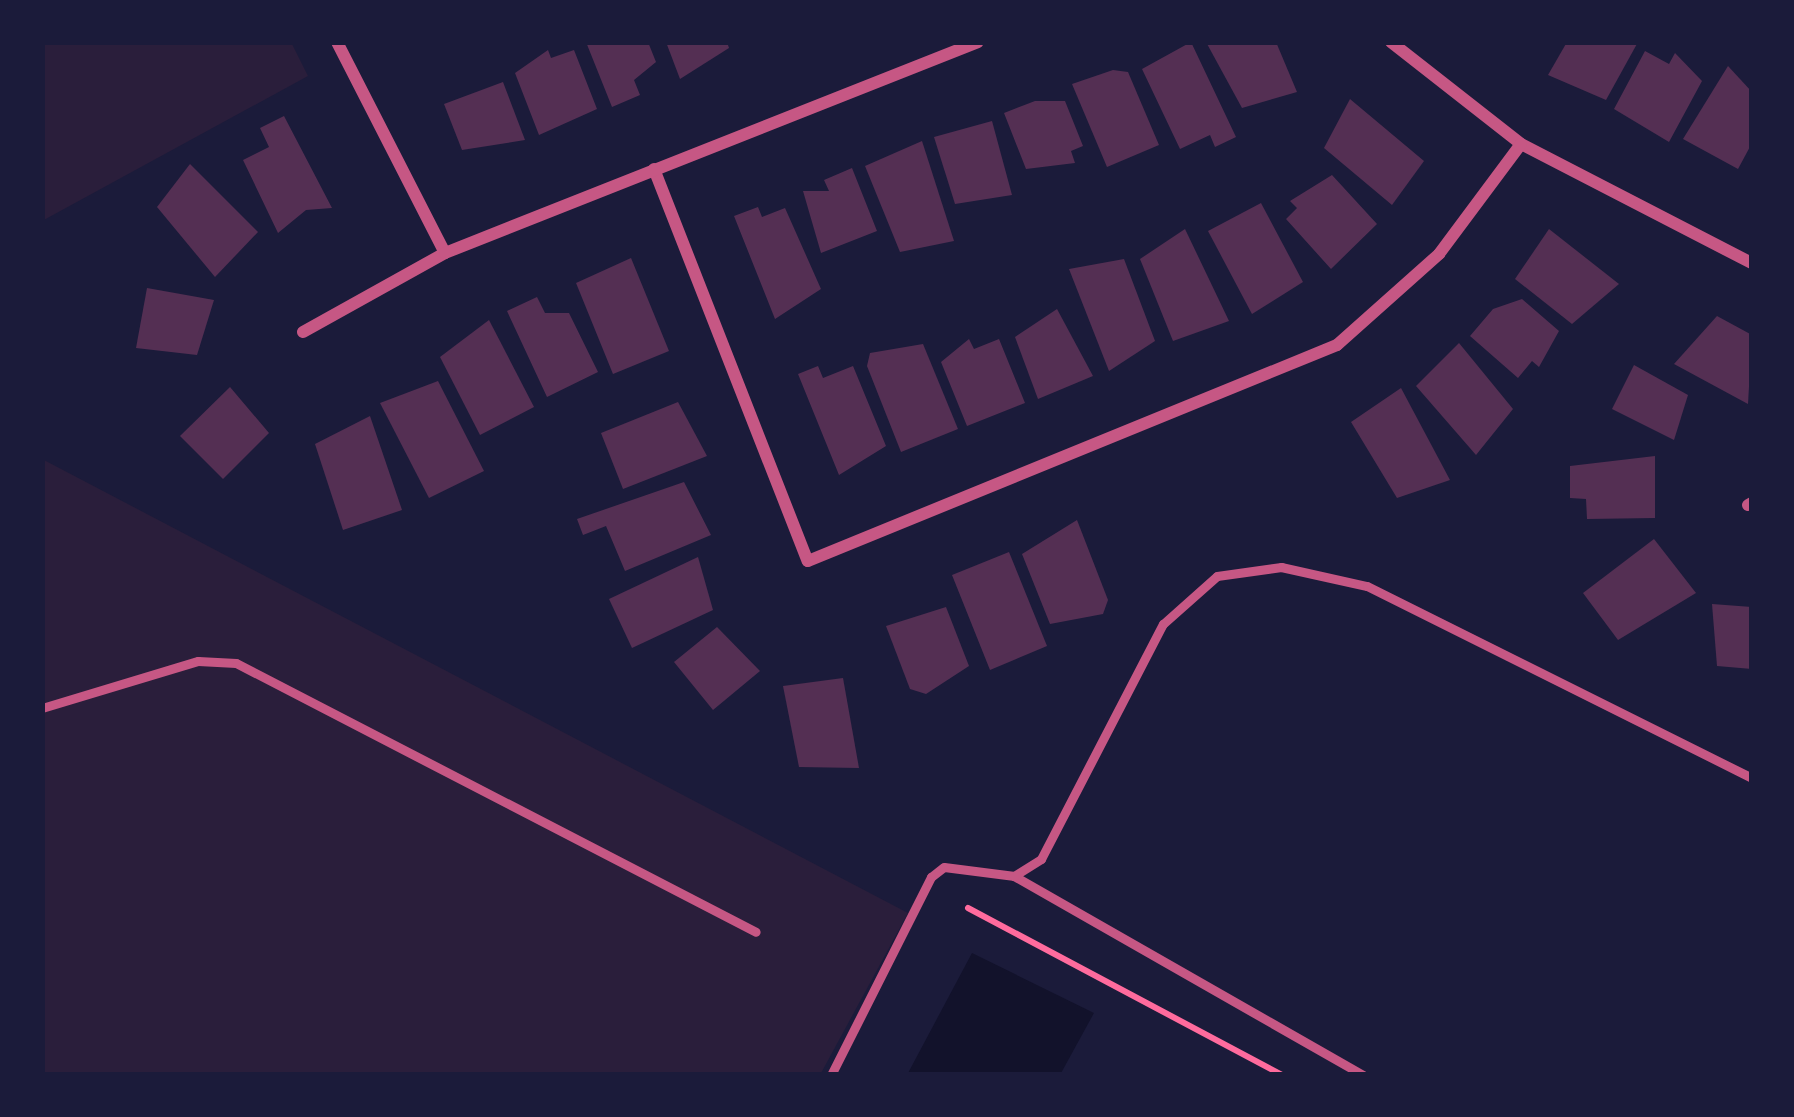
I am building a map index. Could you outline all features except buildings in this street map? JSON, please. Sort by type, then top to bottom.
[{"type":"street","points":[[337,42],[445,254]]},
{"type":"street","points":[[303,332],[445,254],[978,42]]},
{"type":"street","points":[[1391,42],[1521,144],[1752,263]]},
{"type":"street","points":[[654,169],[808,561],[1337,345],[1439,254],[1521,144]]},
{"type":"lane","points":[[1014,876],[1040,859],[1176,605],[1246,570],[1367,586],[1752,778]]},
{"type":"lane","points":[[42,708],[198,661],[236,663],[756,932]]},
{"type":"lane","points":[[831,1075],[931,877],[944,867],[1014,876],[1363,1075]]},
{"type":"path","points":[[968,908],[1282,1075]]},
{"type":"shaded area","points":[[42,42],[291,42],[308,76],[42,221]]},
{"type":"shaded area","points":[[42,459],[908,913],[820,1075],[42,1075]]},
{"type":"shaded area","points":[[972,953],[1094,1013],[1060,1075],[907,1075]]}]
